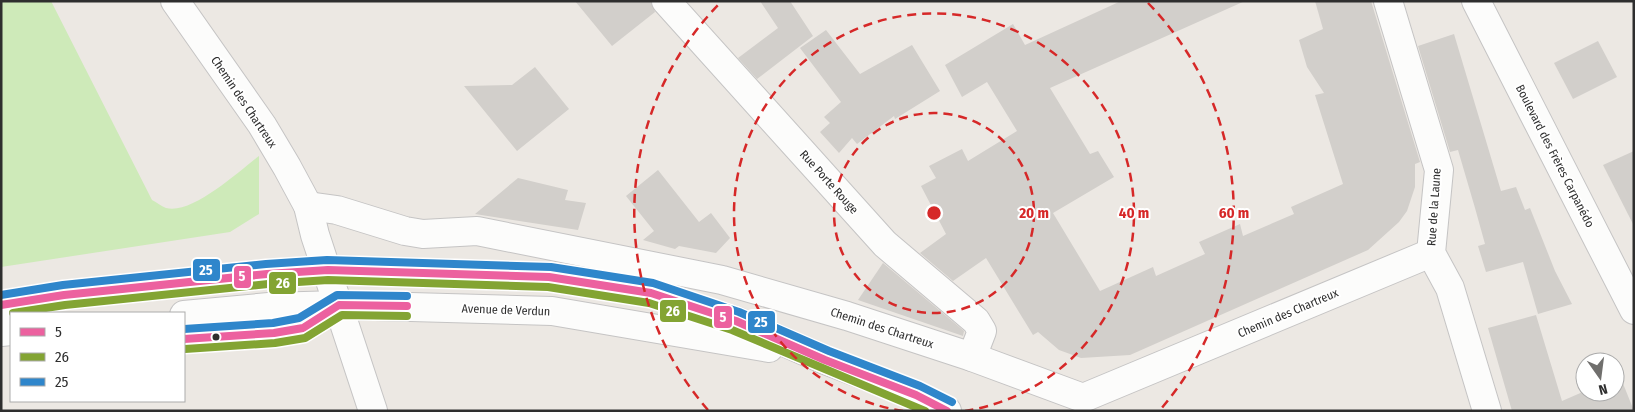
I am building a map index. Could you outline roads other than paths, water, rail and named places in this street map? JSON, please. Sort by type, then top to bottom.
[{"type":"street","name":"Chemin des Chartreux","points":[[175,1],[262,125],[299,186],[308,206],[373,411]]},
{"type":"street","name":"Rue Porte Rouge","points":[[666,1],[885,244],[976,321],[982,331],[972,357]]},
{"type":"street","name":"Rue de la Laune","points":[[1388,1],[1439,170],[1431,252],[1450,288],[1487,411]]},
{"type":"street","name":"Boulevard des Frères Carpanédo","points":[[1476,1],[1634,310]]},
{"type":"street","name":"Chemin des Chartreux","points":[[308,206],[338,210],[405,231],[423,234],[477,231],[722,280],[847,316],[972,357],[1083,398],[1431,252]]},
{"type":"street","name":"Avenue de Verdun","points":[[1,305],[93,292],[267,274],[328,270],[549,277],[651,294],[736,321],[825,360],[916,395],[947,411]]},
{"type":"street","name":"Avenue de Verdun","points":[[185,316],[269,307],[339,305],[552,311],[731,340],[825,360]]}]
